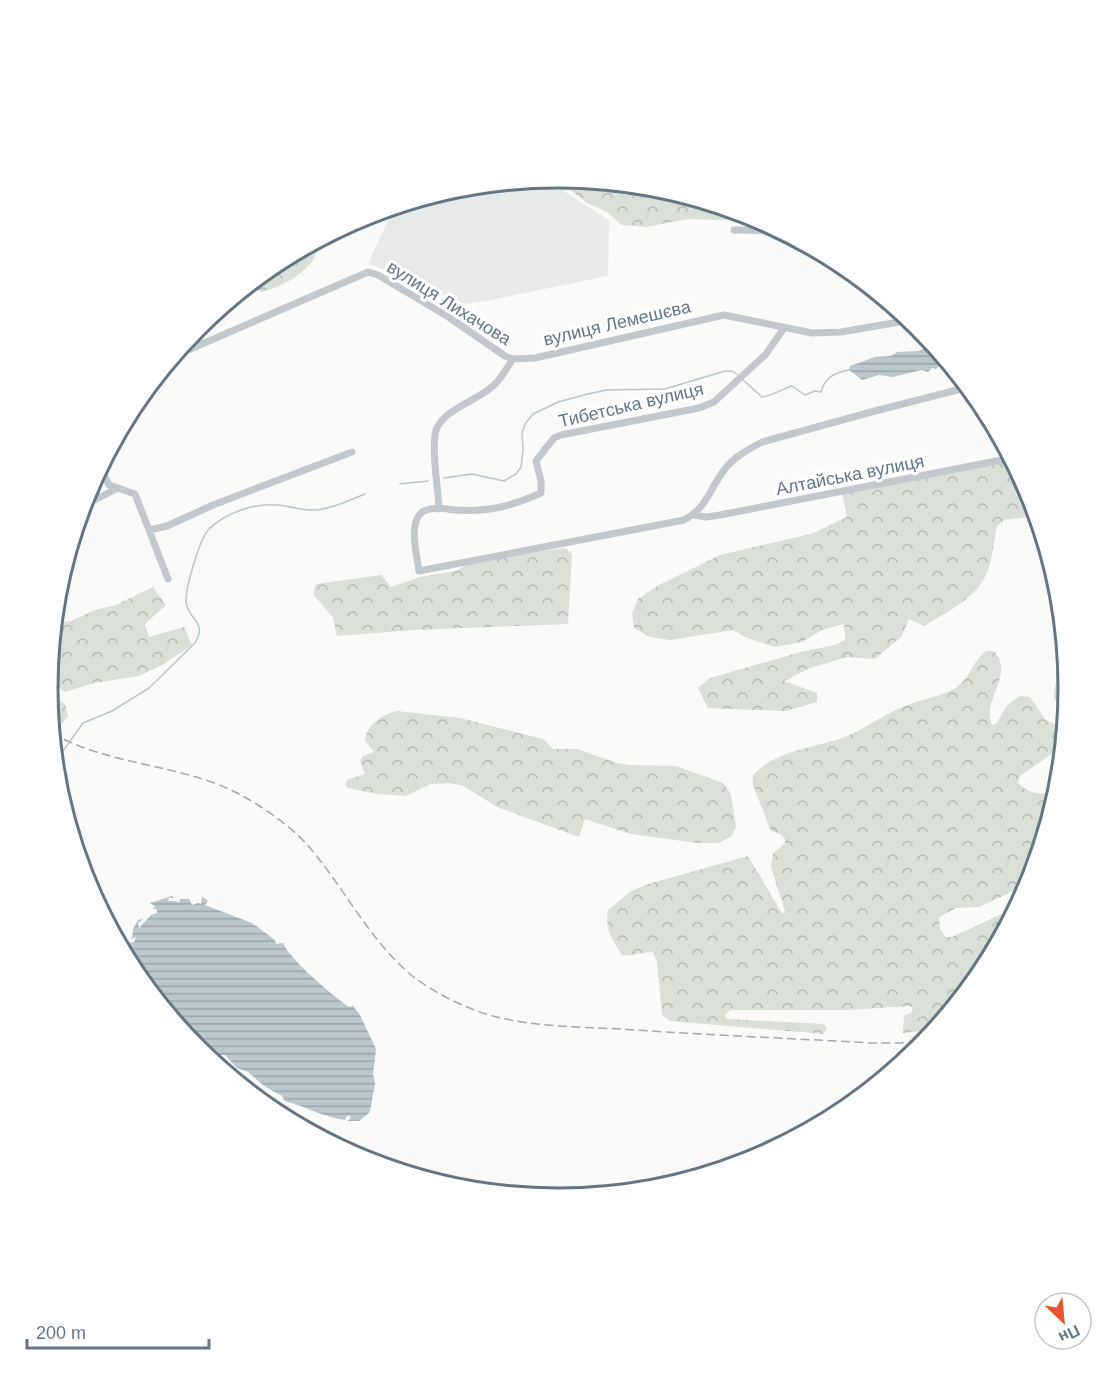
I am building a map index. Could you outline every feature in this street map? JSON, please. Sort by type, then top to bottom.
[{"type":"street","points":[[734,230],[760,231]]},
{"type":"street","name":"вулиця Лихачова","points":[[192,348],[368,272],[378,275],[417,298],[513,359]]},
{"type":"street","name":"вулиця Лемешєва","points":[[513,359],[535,358],[724,315],[826,334],[899,322]]},
{"type":"street","name":"Тибетська вулиця","points":[[439,509],[485,511],[513,506],[541,493],[541,481],[536,461],[554,438],[699,408],[714,402],[766,354],[784,328]]},
{"type":"street","points":[[439,509],[434,455],[435,432],[442,420],[451,412],[480,397],[497,382],[513,359]]},
{"type":"street","points":[[693,515],[702,508],[725,469],[746,451],[762,442],[960,389]]},
{"type":"street","points":[[149,530],[167,526],[213,505],[352,452]]},
{"type":"street","name":"Алтайська вулиця","points":[[439,509],[428,509],[418,518],[414,536],[419,571],[673,523],[693,515],[706,517],[720,515],[1004,460]]},
{"type":"street","points":[[105,477],[109,485],[135,494],[168,579]]},
{"type":"street","points":[[96,499],[115,488]]},
{"type":"shaded area","points":[[563,188],[562,190],[609,220],[608,276],[491,300],[465,304],[368,263],[390,217],[461,197],[526,189]]},
{"type":"shaded area","points":[[925,348],[940,365],[928,372],[921,370],[893,377],[879,375],[862,380],[849,370],[850,366],[875,357],[891,356],[897,352]]},
{"type":"shaded area","points":[[172,896],[174,898],[169,898],[168,901],[179,903],[180,899],[189,899],[192,905],[201,904],[202,897],[208,901],[205,905],[252,923],[275,940],[276,944],[283,943],[294,959],[313,977],[349,1007],[353,1006],[360,1015],[376,1049],[373,1074],[375,1083],[370,1112],[359,1121],[347,1121],[351,1118],[349,1115],[345,1120],[337,1119],[285,1101],[282,1096],[264,1086],[248,1072],[237,1068],[225,1055],[221,1055],[205,1041],[162,992],[129,943],[134,942],[136,937],[132,939],[133,929],[138,920],[143,919],[138,923],[139,928],[151,915],[157,913],[157,909],[153,909],[155,906],[150,903]]},
{"type":"green space","points":[[569,188],[624,192],[656,197],[732,219],[688,219],[646,227],[622,225],[607,212],[587,203]]},
{"type":"green space","points":[[317,250],[307,267],[298,275],[279,286],[260,292],[257,289]]},
{"type":"green space","points":[[1005,462],[1028,517],[1004,520],[997,526],[985,578],[971,595],[953,609],[924,626],[909,619],[902,636],[875,659],[847,657],[810,668],[784,681],[817,693],[817,702],[786,711],[708,708],[698,688],[710,678],[801,652],[835,645],[845,640],[844,624],[822,630],[802,642],[775,647],[747,638],[733,630],[670,640],[650,637],[634,628],[632,613],[638,599],[659,585],[720,555],[811,534],[847,517],[842,493]]},
{"type":"green space","points":[[565,548],[572,554],[568,624],[413,630],[337,636],[333,617],[313,594],[316,584],[381,575],[391,587],[420,577],[456,571],[473,561]]},
{"type":"green space","points":[[153,587],[166,605],[145,624],[149,637],[184,627],[192,645],[164,664],[139,676],[94,683],[65,692],[58,688],[63,622],[116,605]]},
{"type":"green space","points":[[986,651],[994,651],[1001,670],[991,706],[992,725],[996,724],[1003,711],[1015,699],[1021,696],[1030,697],[1045,719],[1057,725],[1054,752],[1020,776],[1018,782],[1031,791],[1047,793],[1032,848],[1015,890],[979,907],[956,908],[939,917],[940,929],[946,937],[952,937],[1005,912],[974,965],[934,1017],[921,1031],[903,1033],[904,1016],[911,1013],[913,1008],[910,1006],[848,1010],[730,1010],[724,1015],[727,1019],[824,1024],[827,1029],[823,1034],[670,1021],[662,1015],[657,962],[653,952],[622,955],[610,934],[607,923],[608,910],[630,892],[645,885],[748,856],[780,910],[785,912],[771,867],[773,853],[785,844],[785,839],[780,834],[771,831],[753,785],[753,775],[762,767],[784,755],[845,737],[891,712],[954,689],[964,681]]},
{"type":"green space","points":[[1058,680],[1058,702],[1054,698]]},
{"type":"green space","points":[[59,700],[65,704],[68,716],[61,726]]},
{"type":"green space","points":[[397,711],[460,718],[543,739],[553,749],[577,749],[617,763],[676,766],[723,783],[731,794],[736,827],[731,837],[718,843],[697,843],[631,834],[585,819],[579,837],[497,807],[462,785],[431,784],[405,796],[347,788],[345,784],[347,780],[365,774],[360,761],[363,756],[374,752],[365,741],[372,725],[380,718]]},
{"type":"waterway","points":[[743,380],[762,397],[792,386],[805,395],[815,391],[821,392],[831,377],[849,370]]},
{"type":"waterway","points":[[444,478],[472,474],[504,481],[516,474],[521,467],[522,433],[525,424],[533,414],[558,402],[606,390],[665,389],[725,371],[732,371],[738,375]]},
{"type":"waterway","points":[[400,484],[428,481]]},
{"type":"waterway","points":[[63,751],[83,723],[112,711],[149,688],[195,643],[199,630],[187,608],[186,595],[190,576],[205,534],[216,523],[249,507],[277,505],[317,510],[336,506],[365,494]]},
{"type":"railway","points":[[62,738],[100,753],[201,778],[225,787],[265,809],[289,827],[310,848],[369,929],[395,960],[430,988],[477,1011],[516,1021],[561,1026],[870,1043],[911,1042]]}]
